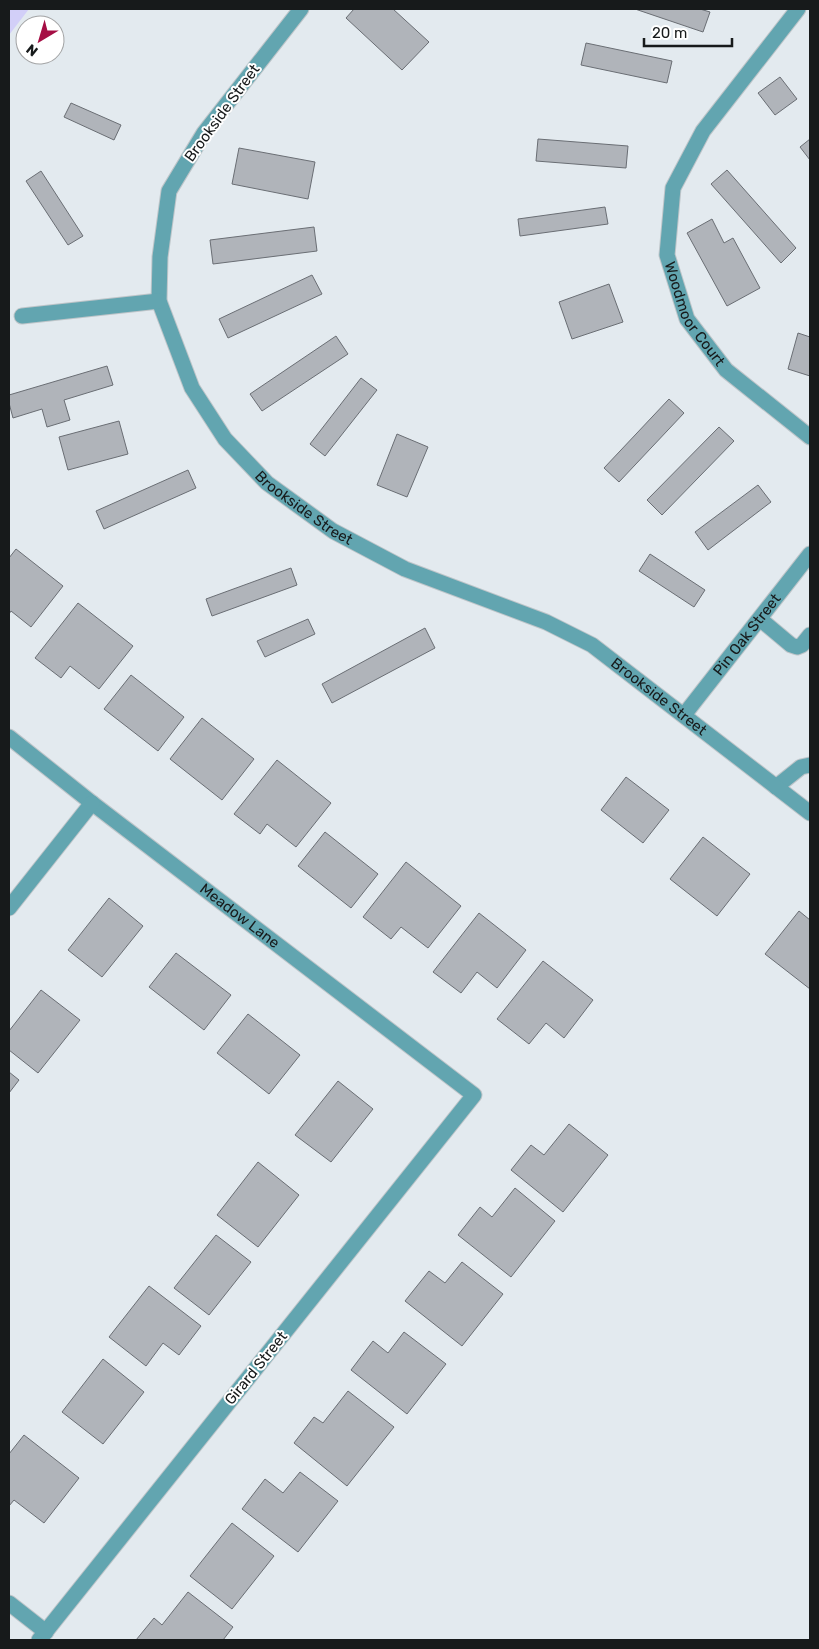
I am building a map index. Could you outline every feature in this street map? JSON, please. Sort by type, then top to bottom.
[{"type":"street","name":"Brookside Street","points":[[301,9],[204,133],[169,190],[160,257],[159,301],[192,388],[225,439],[267,483],[333,531],[406,569],[546,622],[592,645],[810,813]]},
{"type":"street","name":"Woodmoor Court","points":[[798,9],[703,131],[673,188],[667,255],[687,319],[726,370],[810,437]]},
{"type":"street","points":[[22,316],[159,301]]},
{"type":"street","name":"Pin Oak Street","points":[[684,715],[810,554]]},
{"type":"street","points":[[760,619],[791,645],[797,647],[802,645],[810,635]]},
{"type":"street","name":"Meadow Lane","points":[[9,737],[92,803],[474,1095]]},
{"type":"street","points":[[776,787],[801,767],[810,765]]},
{"type":"street","points":[[9,908],[92,803]]},
{"type":"street","name":"Girard Street","points":[[42,1636],[474,1095]]},
{"type":"street","points":[[9,1603],[42,1636]]},
{"type":"shaded area","points":[[9,9],[29,9],[24,15],[15,15],[15,27],[9,35]]},
{"type":"building","points":[[354,9],[393,9],[429,42],[402,70],[346,18]]},
{"type":"building","points":[[635,9],[700,9],[710,12],[703,32]]},
{"type":"building","points":[[586,43],[672,61],[667,83],[581,65]]},
{"type":"building","points":[[780,77],[797,99],[775,115],[758,93]]},
{"type":"building","points":[[71,103],[121,125],[114,140],[64,117]]},
{"type":"building","points":[[538,139],[628,146],[626,168],[536,161]]},
{"type":"building","points":[[810,139],[810,160],[800,147]]},
{"type":"building","points":[[239,148],[315,162],[308,199],[232,184]]},
{"type":"building","points":[[727,170],[796,248],[781,263],[711,184]]},
{"type":"building","points":[[41,171],[83,236],[68,245],[26,181]]},
{"type":"building","points":[[605,207],[608,224],[520,236],[518,219]]},
{"type":"building","points":[[712,219],[724,243],[733,238],[760,288],[727,306],[687,233]]},
{"type":"building","points":[[314,227],[317,251],[213,264],[210,240]]},
{"type":"building","points":[[312,275],[322,294],[228,338],[219,319]]},
{"type":"building","points":[[609,284],[623,322],[572,339],[559,302]]},
{"type":"building","points":[[798,333],[810,337],[810,376],[788,369]]},
{"type":"building","points":[[336,336],[348,354],[262,411],[250,394]]},
{"type":"building","points":[[107,366],[113,385],[64,400],[70,420],[47,427],[42,409],[13,418],[9,395]]},
{"type":"building","points":[[361,378],[377,390],[325,456],[310,444]]},
{"type":"building","points":[[669,399],[684,413],[619,482],[604,468]]},
{"type":"building","points":[[119,421],[128,454],[68,470],[59,437]]},
{"type":"building","points":[[719,427],[734,441],[662,515],[647,500]]},
{"type":"building","points":[[397,434],[428,447],[407,497],[377,485]]},
{"type":"building","points":[[188,470],[196,488],[104,529],[96,511]]},
{"type":"building","points":[[758,485],[771,502],[708,550],[695,532]]},
{"type":"building","points":[[16,549],[63,586],[31,627],[11,611],[9,614],[9,558]]},
{"type":"building","points":[[650,554],[705,590],[694,607],[639,571]]},
{"type":"building","points":[[291,568],[297,585],[212,616],[206,599]]},
{"type":"building","points":[[78,603],[133,646],[99,689],[70,666],[61,678],[35,658]]},
{"type":"building","points":[[308,619],[315,634],[265,657],[257,641]]},
{"type":"building","points":[[425,628],[435,648],[332,703],[322,684]]},
{"type":"building","points":[[131,675],[184,717],[158,751],[104,709]]},
{"type":"building","points":[[202,718],[254,759],[222,800],[170,759]]},
{"type":"building","points":[[277,760],[331,803],[296,847],[267,824],[260,834],[234,814]]},
{"type":"building","points":[[626,777],[669,810],[643,843],[601,810]]},
{"type":"building","points":[[325,832],[378,874],[351,908],[298,866]]},
{"type":"building","points":[[703,837],[750,874],[717,916],[670,879]]},
{"type":"building","points":[[406,862],[461,906],[428,948],[401,927],[391,939],[363,917]]},
{"type":"building","points":[[109,898],[143,926],[102,977],[68,950]]},
{"type":"building","points":[[799,911],[810,920],[810,989],[765,954]]},
{"type":"building","points":[[479,913],[526,950],[497,988],[477,972],[461,993],[433,972]]},
{"type":"building","points":[[176,953],[231,995],[204,1030],[149,987]]},
{"type":"building","points":[[543,961],[593,1000],[564,1038],[546,1023],[529,1044],[497,1019]]},
{"type":"building","points":[[41,990],[80,1020],[38,1073],[9,1050],[9,1031]]},
{"type":"building","points":[[248,1014],[300,1055],[269,1094],[217,1053]]},
{"type":"building","points":[[9,1072],[19,1080],[9,1093]]},
{"type":"building","points":[[338,1081],[373,1109],[331,1162],[295,1135]]},
{"type":"building","points":[[569,1124],[608,1155],[563,1212],[511,1170],[531,1145],[544,1155]]},
{"type":"building","points":[[258,1162],[299,1195],[258,1247],[217,1215]]},
{"type":"building","points":[[515,1188],[555,1221],[511,1277],[458,1235],[480,1207],[492,1217]]},
{"type":"building","points":[[216,1235],[251,1262],[209,1315],[174,1288]]},
{"type":"building","points":[[462,1262],[503,1294],[462,1346],[405,1301],[429,1271],[445,1283]]},
{"type":"building","points":[[149,1286],[201,1326],[179,1355],[163,1343],[146,1366],[109,1337]]},
{"type":"building","points":[[404,1332],[446,1364],[407,1414],[351,1370],[373,1341],[388,1353]]},
{"type":"building","points":[[103,1359],[144,1392],[103,1444],[62,1412]]},
{"type":"building","points":[[348,1391],[394,1427],[347,1486],[294,1443],[314,1417],[323,1423]]},
{"type":"building","points":[[24,1435],[79,1478],[44,1523],[14,1500],[9,1506],[9,1454]]},
{"type":"building","points":[[300,1472],[338,1501],[298,1552],[242,1509],[265,1479],[283,1493]]},
{"type":"building","points":[[232,1523],[274,1556],[232,1609],[190,1576]]},
{"type":"building","points":[[188,1592],[233,1627],[223,1640],[136,1640],[154,1618],[162,1625]]}]
